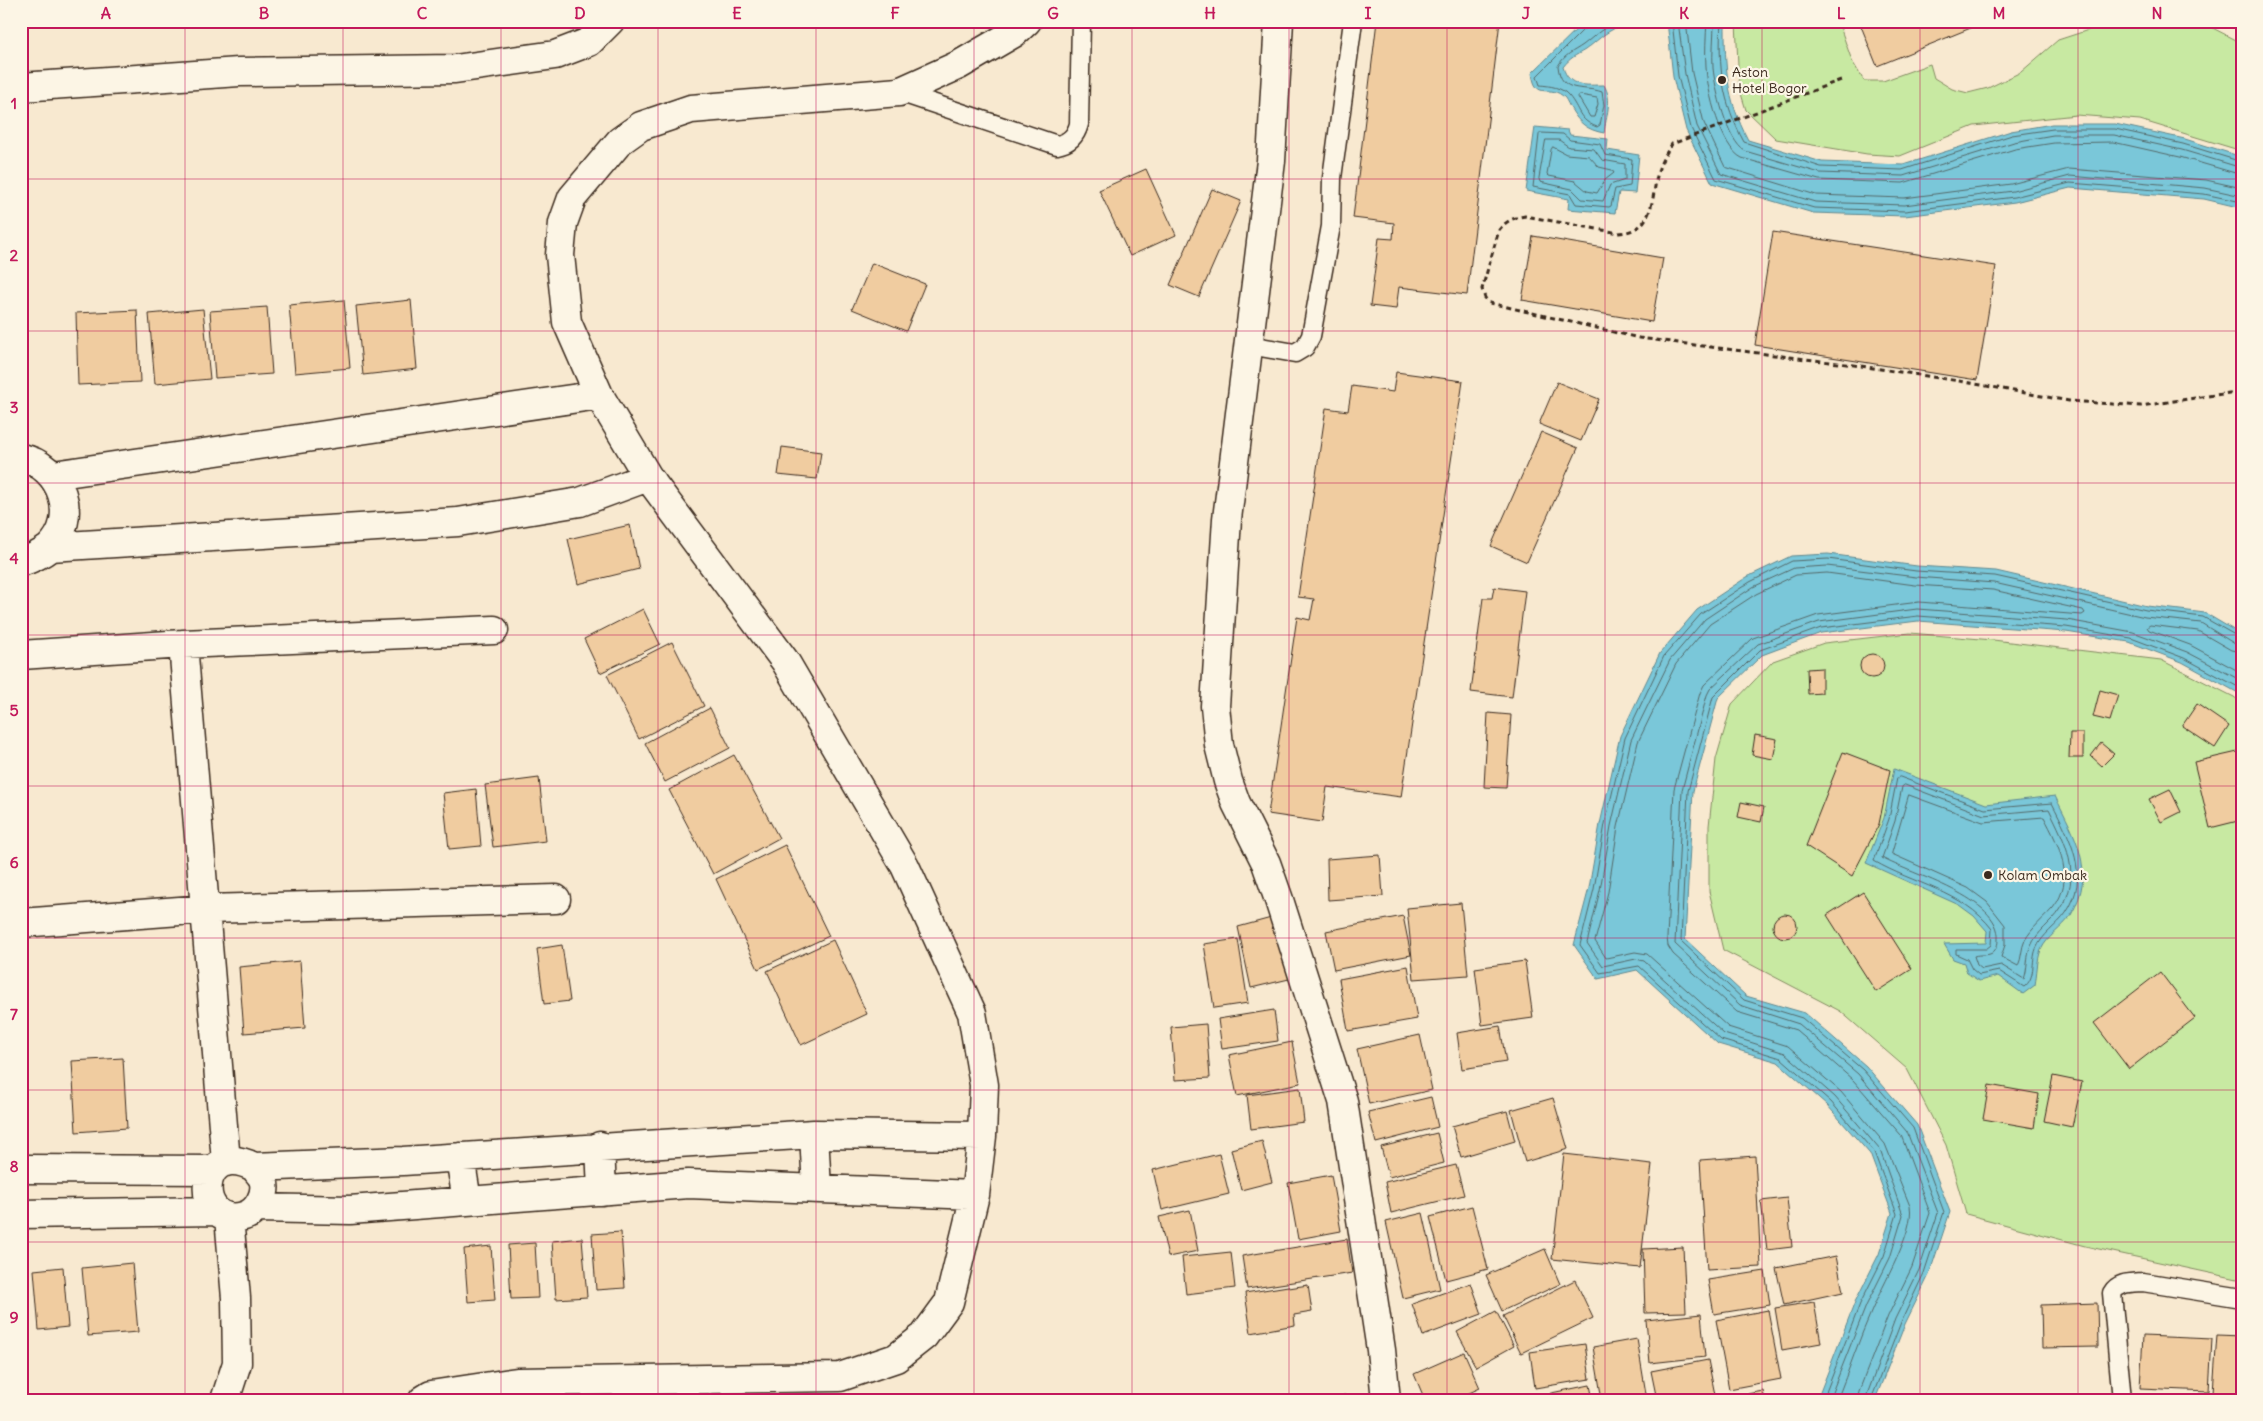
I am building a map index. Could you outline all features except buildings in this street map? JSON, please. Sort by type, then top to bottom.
[{"type":"street","points":[[21,87],[239,72],[455,69],[555,55],[589,42],[610,21]]},
{"type":"street","points":[[423,1400],[431,1396],[517,1382],[840,1377],[896,1358],[924,1336],[949,1302],[975,1195],[982,1136],[984,1086],[972,1014],[905,866],[785,660],[648,477],[599,395],[567,322],[560,255],[563,223],[572,198],[620,141],[641,126],[691,109],[899,92],[959,65],[1014,33],[1027,21]]},
{"type":"street","points":[[1279,21],[1270,161],[1227,519],[1215,706],[1219,745],[1236,803],[1266,863],[1344,1101],[1381,1350],[1386,1400]]},
{"type":"street","points":[[53,475],[599,395]]},
{"type":"street","points":[[21,458],[33,460],[53,475],[61,488],[65,504],[62,527],[50,547],[35,558],[21,562]]},
{"type":"street","points":[[50,547],[458,522],[580,502],[648,477]]},
{"type":"street","points":[[21,655],[183,644],[494,630]]},
{"type":"street","points":[[183,644],[206,909],[219,1166],[206,1183],[208,1198],[223,1214],[236,1298],[238,1363],[225,1400]]},
{"type":"street","points":[[21,923],[206,909],[556,899]]},
{"type":"street","points":[[254,1166],[263,1179],[264,1194],[257,1208],[244,1216],[223,1214],[29,1214],[30,1169],[219,1166],[240,1160],[254,1166],[403,1161],[600,1146],[814,1134],[982,1136]]},
{"type":"street","points":[[814,1134],[817,1189]]},
{"type":"street","points":[[600,1146],[602,1191]]},
{"type":"street","points":[[460,1157],[467,1201]]},
{"type":"street","points":[[257,1208],[350,1210],[688,1184],[975,1195]]},
{"type":"lane","points":[[899,92],[1057,145],[1063,144],[1070,140],[1077,132],[1079,124],[1081,21]]},
{"type":"lane","points":[[1249,345],[1295,353],[1304,347],[1311,336],[1331,226],[1332,178],[1353,21]]},
{"type":"lane","points":[[2122,1400],[2112,1293],[2116,1288],[2128,1283],[2142,1282],[2242,1298]]},
{"type":"path","points":[[1841,80],[1672,144],[1658,169],[1649,215],[1637,230],[1619,233],[1525,216],[1513,218],[1505,222],[1499,230],[1482,288],[1487,300],[1490,303],[1639,338],[1863,366],[2069,401],[2141,406],[2242,391]]},
{"type":"green space","points":[[1736,21],[1838,21],[1852,61],[1864,81],[1883,81],[1930,64],[1934,78],[1952,89],[1968,93],[1988,88],[2021,72],[2058,40],[2116,21],[2199,21],[2242,43],[2242,151],[2140,120],[2076,115],[1974,126],[1900,156],[1867,154],[1776,139],[1746,110],[1739,87]]},
{"type":"green space","points":[[1910,633],[1993,640],[2161,660],[2234,697],[2242,703],[2242,1280],[2085,1246],[1966,1214],[1946,1145],[1907,1069],[1840,1011],[1723,950],[1709,891],[1709,826],[1716,759],[1732,704],[1773,661],[1824,643]]},
{"type":"water","points":[[1585,21],[1637,21],[1609,32],[1571,59],[1563,67],[1569,79],[1574,82],[1584,85],[1604,85],[1607,91],[1608,102],[1604,133],[1588,128],[1580,122],[1565,98],[1554,92],[1540,90],[1534,82],[1532,73]]},
{"type":"water","points":[[1667,21],[1725,21],[1725,53],[1728,82],[1735,110],[1748,140],[1822,162],[1903,165],[2011,131],[2052,124],[2115,124],[2185,139],[2242,157],[2242,208],[2204,199],[2070,188],[2015,202],[1905,216],[1813,213],[1712,183],[1686,130],[1673,77]]},
{"type":"water","points":[[1535,127],[1568,130],[1570,135],[1608,139],[1607,150],[1639,155],[1635,193],[1619,192],[1615,213],[1568,209],[1569,199],[1526,191]]},
{"type":"water","points":[[1828,554],[1917,566],[1996,571],[2147,606],[2205,613],[2242,635],[2242,695],[2182,662],[2129,642],[2066,632],[1918,621],[1821,633],[1762,655],[1718,698],[1693,791],[1685,939],[1746,996],[1805,1013],[1866,1066],[1917,1125],[1950,1212],[1929,1275],[1905,1324],[1875,1400],[1817,1400],[1855,1302],[1879,1254],[1892,1213],[1870,1154],[1827,1105],[1778,1062],[1718,1044],[1637,970],[1598,979],[1574,945],[1589,888],[1600,824],[1620,736],[1660,653],[1697,610],[1747,577],[1791,556]]},
{"type":"water","name":"Kolam Ombak","points":[[1894,769],[1986,804],[2055,796],[2076,840],[2083,868],[2082,883],[2079,899],[2071,915],[2047,940],[2041,950],[2035,985],[2023,994],[1998,976],[1979,981],[1967,973],[1964,963],[1953,959],[1944,944],[1986,943],[1987,931],[1974,916],[1959,905],[1866,863],[1884,818]]},
{"type":"place","name":"Aston Hotel Bogor","points":[[1722,80]]},
{"type":"place","name":"Kolam Ombak","points":[[1988,875]]}]
